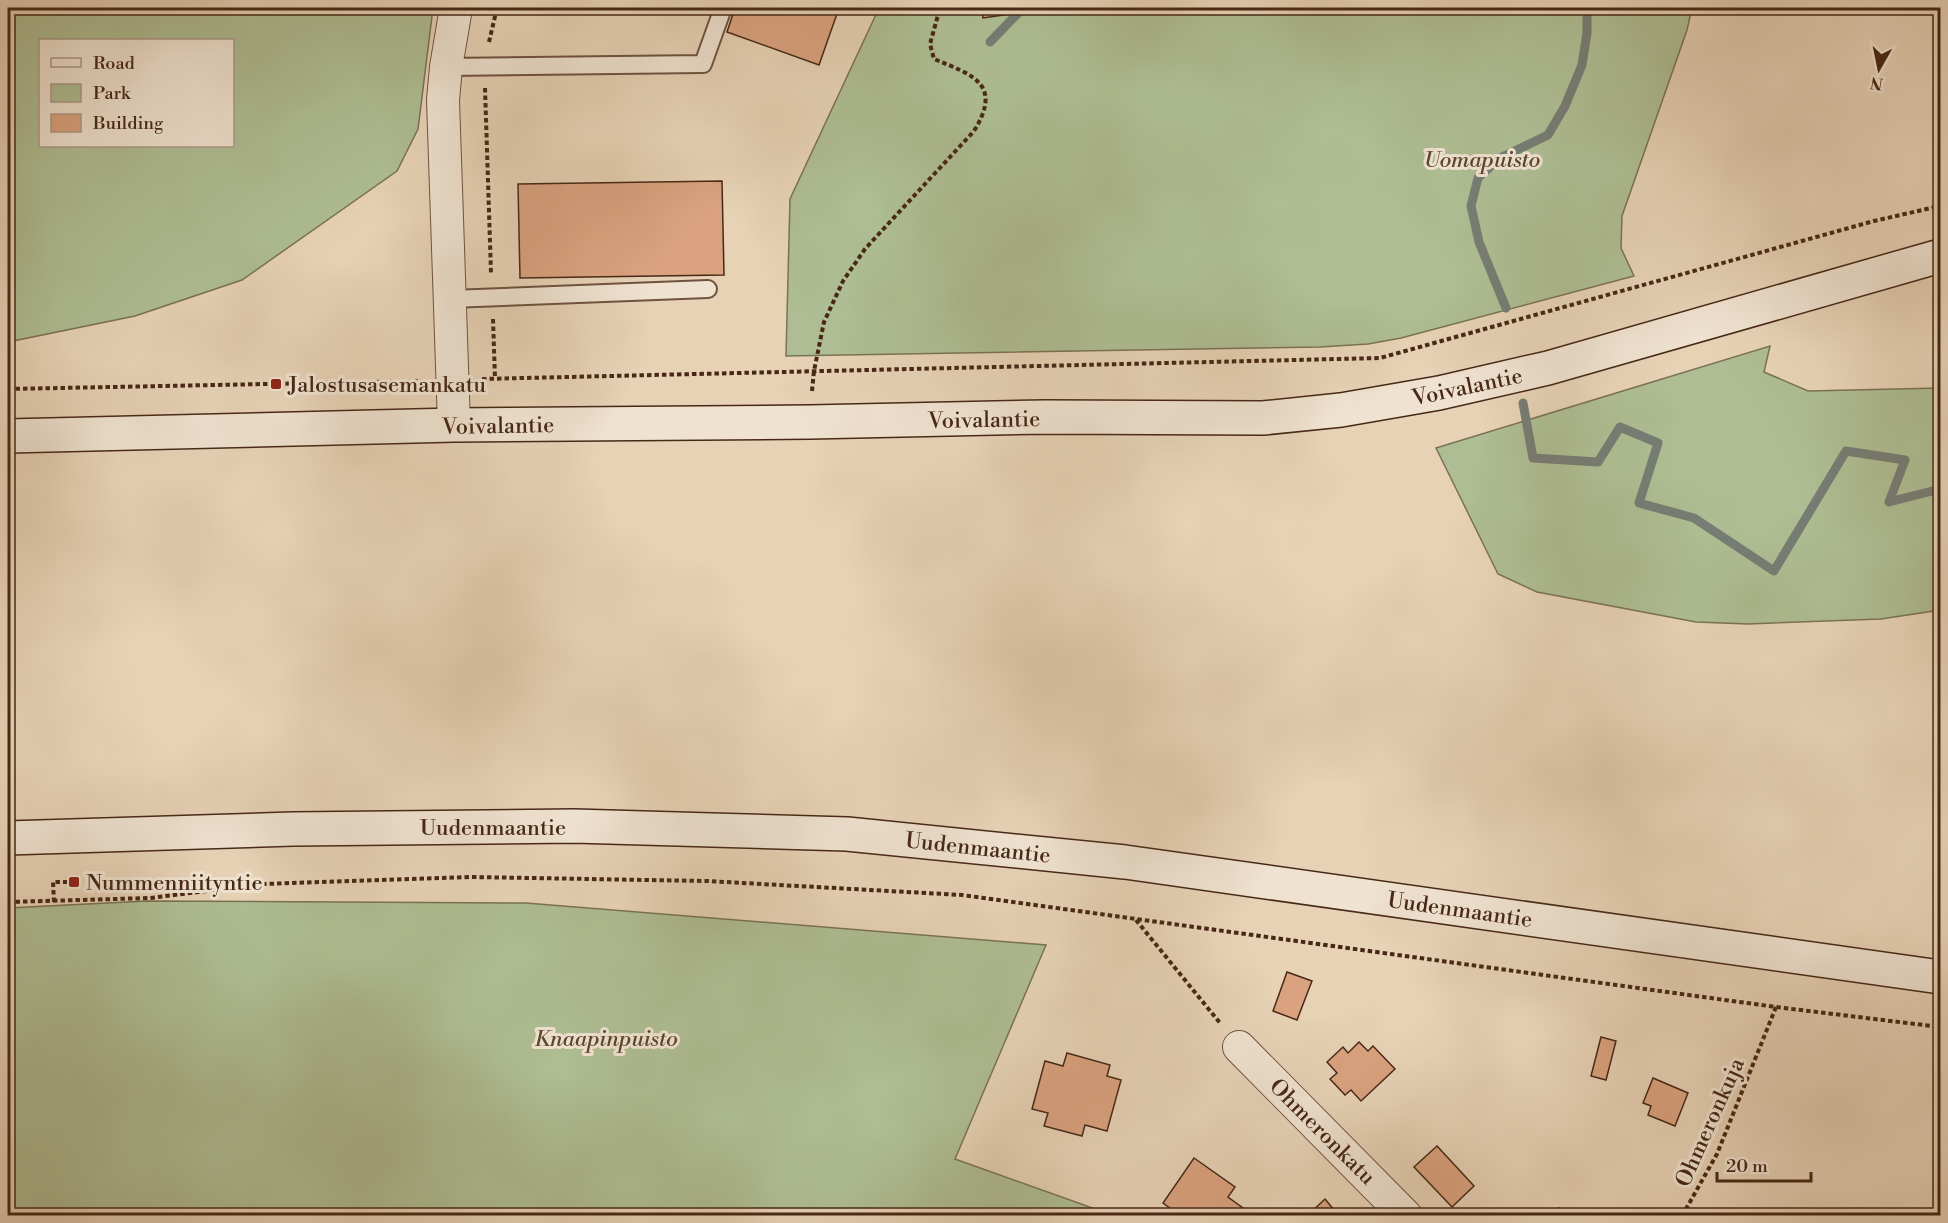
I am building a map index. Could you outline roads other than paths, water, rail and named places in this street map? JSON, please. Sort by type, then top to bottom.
[{"type":"street","points":[[454,425],[443,100],[456,8]]},
{"type":"street","name":"Voivalantie","points":[[8,436],[454,425],[810,422],[1045,417],[1263,418],[1341,410],[1439,393],[1548,368],[1941,256]]},
{"type":"street","name":"Uudenmaantie","points":[[8,838],[293,829],[574,826],[847,834],[1125,862],[1941,977]]},
{"type":"street","name":"Ohmeronkatu","points":[[1239,1047],[1406,1215]]},
{"type":"lane","points":[[446,67],[704,64],[723,8]]},
{"type":"lane","points":[[450,299],[708,289]]},
{"type":"waterway","points":[[990,42],[1023,8]]},
{"type":"waterway","points":[[1506,308],[1479,242],[1471,206],[1478,178],[1500,158],[1548,135],[1565,106],[1582,65],[1587,33],[1587,8]]},
{"type":"waterway","points":[[1523,403],[1533,458],[1598,462],[1620,427],[1658,443],[1639,503],[1694,518],[1774,571],[1846,451],[1905,460],[1889,502],[1940,489]]},
{"type":"place","name":"Jalostusasemankatu","points":[[276,384]]},
{"type":"place","name":"Nummenniityntie","points":[[74,882]]},
{"type":"park label","name":"Uomapuisto","points":[[1482,159]]},
{"type":"park label","name":"Knaapinpuisto","points":[[606,1038]]}]
